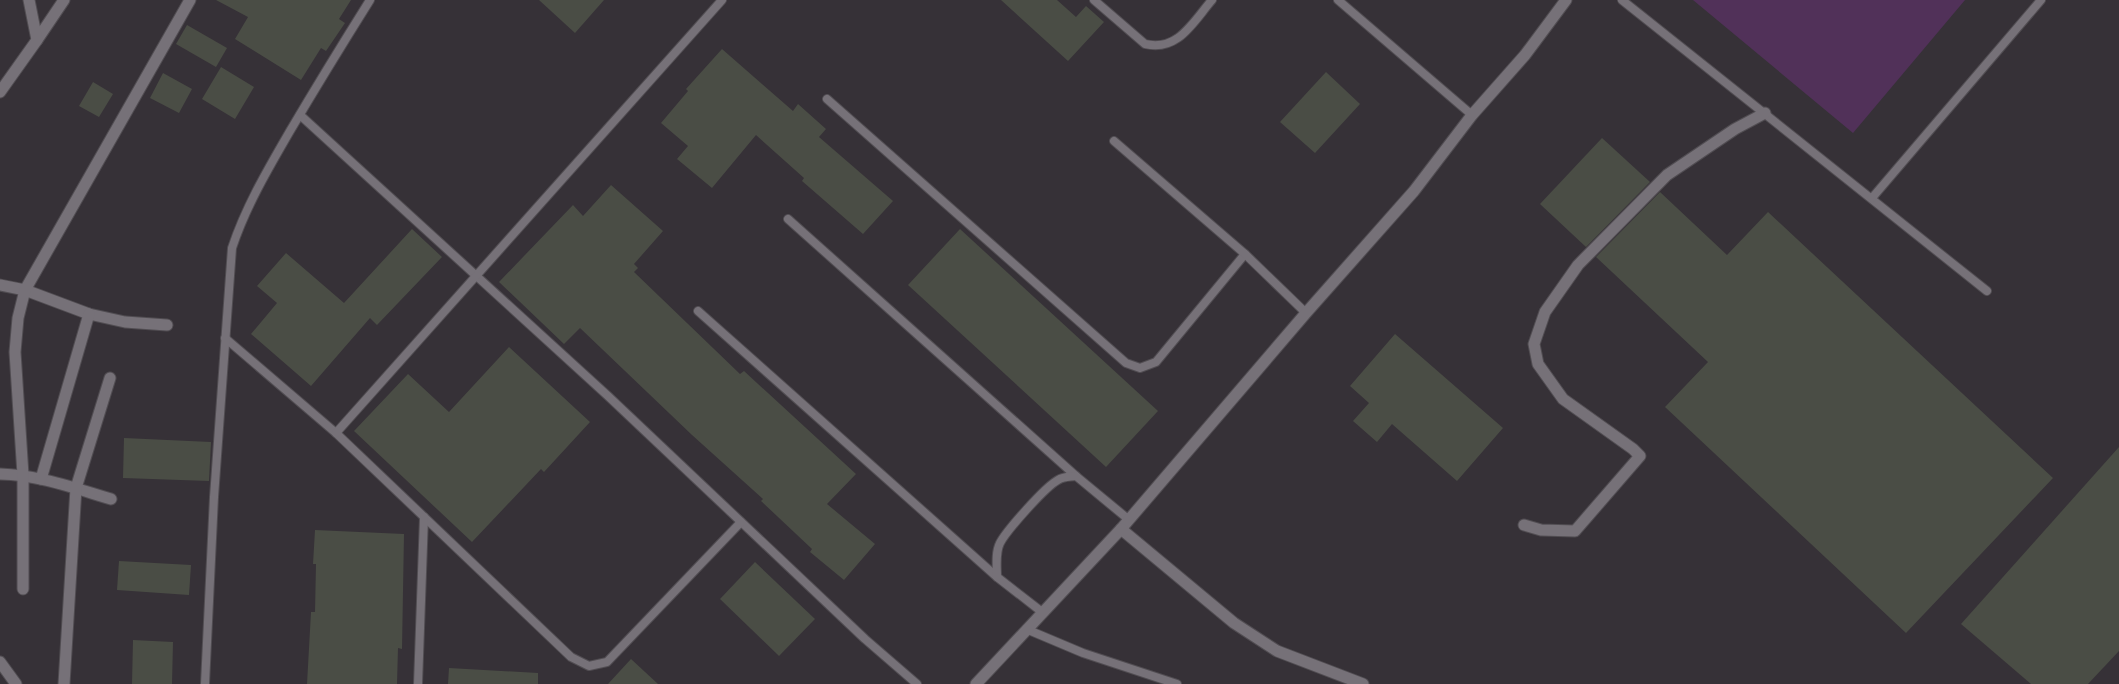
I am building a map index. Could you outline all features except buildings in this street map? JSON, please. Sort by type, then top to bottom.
[{"type":"street","points":[[29,0],[37,40]]},
{"type":"street","points":[[0,92],[64,0]]},
{"type":"street","points":[[23,589],[23,475],[15,352],[18,318],[24,290],[190,0]]},
{"type":"street","points":[[976,684],[1121,529],[1306,313],[1414,191],[1472,115],[1525,55],[1566,0]]},
{"type":"street","points":[[1524,525],[1541,530],[1575,531],[1640,456],[1633,449],[1563,399],[1538,364],[1534,344],[1545,312],[1578,265],[1667,175],[1735,129],[1765,113]]},
{"type":"street","points":[[0,285],[24,290],[89,314],[125,322],[166,325]]},
{"type":"street","points":[[41,479],[89,314]]},
{"type":"street","points":[[64,684],[76,488],[110,378]]},
{"type":"street","points":[[0,474],[23,475],[41,479],[111,499]]},
{"type":"street","points":[[1121,529],[1234,623],[1277,651],[1363,684]]},
{"type":"street","points":[[0,662],[16,684]]},
{"type":"lane","points":[[205,684],[225,338],[232,248],[249,205],[300,115],[370,0]]},
{"type":"lane","points":[[336,433],[478,276],[722,0]]},
{"type":"lane","points":[[1094,0],[1145,44],[1155,46],[1166,45],[1176,40],[1212,0]]},
{"type":"lane","points":[[1338,0],[1472,115]]},
{"type":"lane","points":[[1622,0],[1872,198],[1986,291]]},
{"type":"lane","points":[[1872,198],[2041,0]]},
{"type":"lane","points":[[827,99],[1126,363],[1140,368],[1156,362],[1245,254]]},
{"type":"lane","points":[[300,115],[478,276],[865,639],[917,684]]},
{"type":"lane","points":[[1114,141],[1245,254],[1306,313]]},
{"type":"lane","points":[[788,219],[1076,476],[1128,519]]},
{"type":"lane","points":[[698,311],[997,577],[1042,612]]},
{"type":"lane","points":[[225,338],[336,433],[571,657],[589,666],[607,662],[741,522]]},
{"type":"lane","points":[[997,577],[997,556],[999,544],[1006,535],[1034,502],[1057,480],[1065,477],[1076,476]]},
{"type":"lane","points":[[418,684],[424,517]]},
{"type":"lane","points":[[1026,629],[1083,652],[1176,684]]},
{"type":"shaded area","points":[[1693,0],[1965,0],[1853,133]]}]
